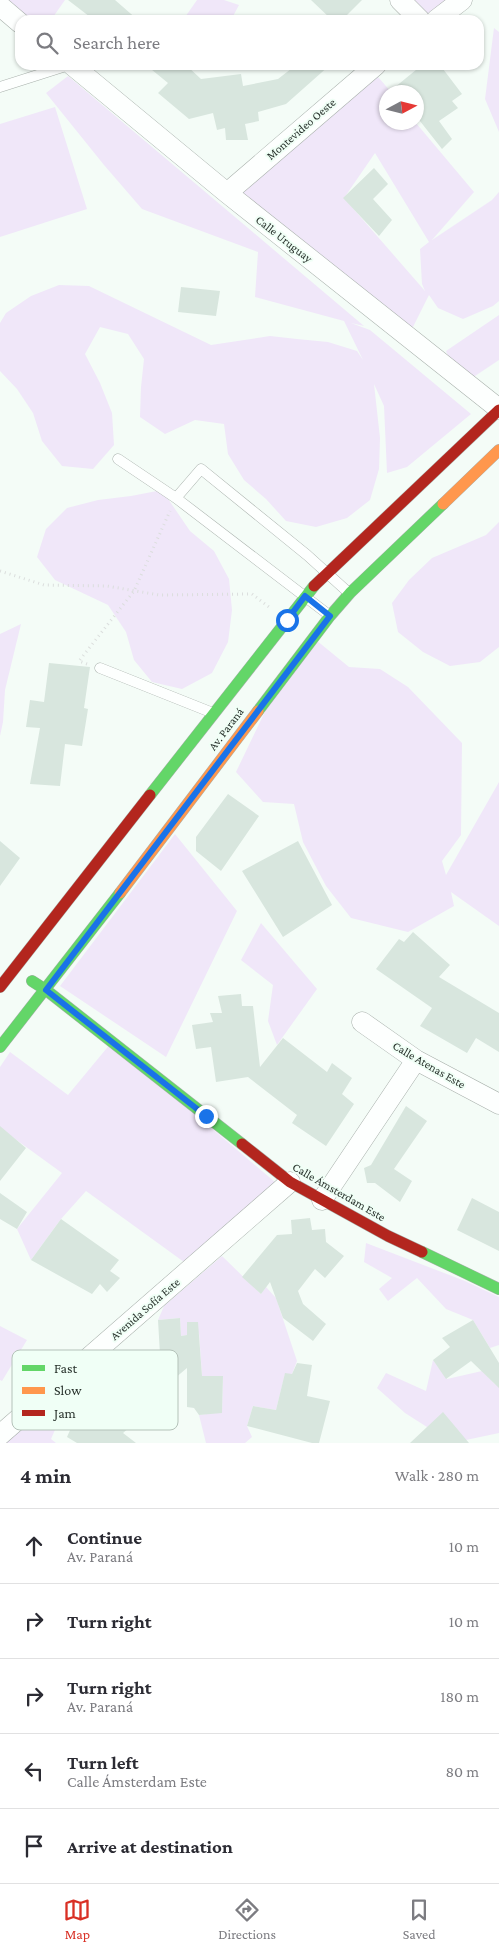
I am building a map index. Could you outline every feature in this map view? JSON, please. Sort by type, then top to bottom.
[{"type":"street","points":[[400,0],[415,15]]},
{"type":"street","points":[[442,15],[462,0]]},
{"type":"street","points":[[0,6],[15,19]]},
{"type":"street","name":"Calle Uruguay","points":[[76,70],[226,193],[499,410]]},
{"type":"street","name":"Montevideo Oeste","points":[[226,193],[370,70]]},
{"type":"street","name":"Av. Paraná","points":[[0,987],[305,596],[327,572],[499,410]]},
{"type":"street","name":"Av. Paraná","points":[[0,1047],[46,990],[330,616],[350,593],[499,450]]},
{"type":"street","name":"Calle Ámsterdam Este","points":[[13,970],[46,990],[290,1182],[388,1236],[499,1289]]},
{"type":"street","name":"Calle Atenas Este","points":[[362,1022],[416,1060],[499,1104]]},
{"type":"street","points":[[322,1200],[416,1060]]},
{"type":"street","name":"Avenida Sofía Este","points":[[97,1350],[290,1182]]},
{"type":"street","name":"Avenida Sofía Este","points":[[0,1435],[12,1425]]},
{"type":"lane","points":[[0,87],[54,70]]},
{"type":"lane","points":[[118,459],[176,498],[330,616]]},
{"type":"lane","points":[[176,498],[201,469],[350,593]]},
{"type":"lane","points":[[100,668],[214,713]]},
{"type":"path","points":[[79,661],[134,591],[176,498]]},
{"type":"path","points":[[0,571],[44,585],[107,586],[159,596],[252,594],[287,620]]},
{"type":"shaded area","points":[[7,0],[65,0],[54,15],[21,15]]},
{"type":"shaded area","points":[[197,0],[224,0],[239,5],[234,15],[186,15]]},
{"type":"shaded area","points":[[406,0],[457,0],[437,15],[424,15]]},
{"type":"shaded area","points":[[494,28],[499,32],[499,132],[485,99]]},
{"type":"shaded area","points":[[373,71],[385,85],[379,85],[379,130],[422,130],[474,192],[432,240],[492,200],[499,192],[499,301],[493,306],[463,319],[438,308],[429,295],[407,339],[231,194]],"holes":[[[375,153],[429,242],[420,249],[422,284],[425,291],[344,198]]]},
{"type":"shaded area","points":[[68,76],[364,326],[351,323],[370,330],[471,414],[407,467],[387,473],[384,406],[374,384],[380,438],[379,469],[370,500],[347,518],[316,527],[286,521],[266,499],[244,480],[228,454],[224,424],[195,420],[165,434],[140,417],[144,359],[128,334],[100,327],[85,354],[100,383],[112,413],[114,445],[93,469],[62,466],[42,441],[33,413],[17,389],[0,371],[0,323],[6,313],[31,296],[59,285],[89,286],[211,345],[270,336],[328,342],[357,351],[363,360],[344,321],[255,297],[258,252],[142,209],[46,93]]},
{"type":"shaded area","points":[[55,107],[87,209],[0,237],[0,124]]},
{"type":"shaded area","points":[[499,315],[499,360],[460,386],[446,351]]},
{"type":"shaded area","points":[[162,490],[190,531],[214,551],[229,579],[232,610],[228,642],[212,673],[182,689],[152,682],[134,660],[126,632],[108,605],[55,580],[37,557],[46,529],[67,508],[98,500]]},
{"type":"shaded area","points":[[499,522],[499,647],[480,662],[450,666],[423,652],[398,632],[392,603],[409,580],[432,558],[486,535]]},
{"type":"shaded area","points":[[21,624],[5,690],[0,736],[0,634]]},
{"type":"shaded area","points":[[316,640],[349,667],[380,669],[408,687],[462,743],[461,835],[442,861],[446,875],[499,782],[499,926],[451,892],[454,906],[408,932],[351,918],[326,886],[303,842],[294,804],[263,802],[236,772],[270,701]]},
{"type":"shaded area","points":[[175,834],[237,911],[166,1057],[60,986]]},
{"type":"shaded area","points":[[261,923],[317,989],[277,1045],[268,1021],[273,985],[241,960]]},
{"type":"shaded area","points":[[111,1043],[282,1188],[184,1262],[86,1191],[61,1219],[31,1260],[17,1229],[62,1173],[0,1128],[0,1067],[10,1052],[68,1095]]},
{"type":"shaded area","points":[[366,1243],[465,1281],[499,1297],[499,1345],[490,1348],[473,1320],[446,1309],[417,1278],[388,1301],[379,1289],[392,1278],[364,1262]]},
{"type":"shaded area","points":[[222,1256],[261,1294],[266,1287],[276,1298],[297,1361],[292,1374],[285,1374],[276,1410],[253,1406],[247,1426],[252,1437],[245,1443],[206,1443],[199,1415],[222,1412],[223,1376],[202,1376],[199,1333],[181,1336],[180,1318],[158,1320],[164,1306]]},
{"type":"shaded area","points":[[0,1326],[27,1340],[21,1350],[12,1350],[12,1365],[2,1381],[0,1380]]},
{"type":"shaded area","points":[[433,1360],[447,1379],[482,1371],[495,1384],[499,1380],[499,1433],[466,1440],[427,1427],[405,1413],[377,1388],[386,1373],[426,1391]]},
{"type":"shaded area","points":[[12,1430],[55,1430],[51,1439],[56,1443],[0,1443]]},
{"type":"building","points":[[68,0],[115,0],[132,15],[88,15]]},
{"type":"building","points":[[311,0],[362,0],[347,15],[327,15]]},
{"type":"building","points":[[152,70],[191,70],[201,79],[241,74],[243,86],[278,79],[290,70],[324,70],[286,104],[258,112],[259,121],[245,124],[248,140],[226,140],[225,128],[217,130],[213,113],[189,119],[158,93],[168,83]]},
{"type":"building","points":[[416,70],[444,70],[462,94],[452,101],[458,108],[439,121],[452,139],[442,149],[424,126],[424,85],[398,85]]},
{"type":"building","points":[[374,168],[388,184],[373,199],[392,220],[379,236],[343,198]]},
{"type":"building","points":[[181,287],[220,291],[216,316],[178,312]]},
{"type":"building","points":[[49,663],[90,667],[84,708],[88,709],[82,746],[65,744],[60,786],[30,784],[40,728],[26,727],[30,700],[44,702]]},
{"type":"building","points":[[228,794],[259,816],[221,871],[196,851],[196,837]]},
{"type":"building","points":[[0,841],[20,858],[0,886]]},
{"type":"building","points":[[298,841],[332,905],[283,937],[242,871]]},
{"type":"building","points":[[413,932],[450,965],[439,977],[499,1013],[499,1052],[476,1038],[467,1053],[420,1026],[432,1008],[376,969],[399,939],[404,942]]},
{"type":"building","points":[[241,994],[242,1006],[253,1006],[260,1067],[283,1038],[327,1072],[332,1063],[352,1078],[342,1094],[354,1104],[326,1146],[292,1123],[297,1115],[248,1077],[216,1082],[211,1047],[196,1049],[192,1025],[213,1022],[210,1013],[222,1013],[218,996]]},
{"type":"building","points":[[406,1106],[427,1121],[394,1169],[412,1181],[400,1202],[375,1183],[367,1183],[364,1168],[371,1165]]},
{"type":"building","points":[[0,1126],[26,1148],[0,1181]]},
{"type":"building","points":[[0,1193],[27,1212],[17,1229],[0,1219]]},
{"type":"building","points":[[472,1198],[499,1212],[499,1251],[457,1230]]},
{"type":"building","points":[[310,1218],[312,1230],[325,1229],[326,1242],[344,1256],[325,1278],[315,1269],[298,1291],[303,1304],[326,1324],[313,1341],[283,1318],[270,1282],[261,1294],[242,1277],[277,1235],[292,1234],[291,1220]]},
{"type":"building","points":[[61,1219],[119,1260],[110,1271],[120,1278],[107,1292],[100,1284],[92,1294],[31,1260]]},
{"type":"building","points":[[180,1318],[181,1336],[187,1335],[187,1322],[198,1322],[202,1376],[223,1376],[222,1413],[199,1415],[194,1408],[187,1407],[187,1368],[178,1376],[178,1350],[160,1350],[158,1320]]},
{"type":"building","points":[[473,1320],[499,1363],[499,1388],[471,1361],[446,1379],[433,1360],[450,1347],[442,1338]]},
{"type":"building","points":[[297,1363],[312,1365],[307,1396],[330,1401],[319,1443],[312,1443],[247,1426],[253,1406],[276,1410],[285,1373],[292,1374]]},
{"type":"building","points":[[443,1412],[469,1443],[410,1443],[427,1427]]},
{"type":"building","points":[[70,1430],[126,1430],[123,1433],[136,1443],[77,1443],[67,1437]]},
{"type":"traffic: fast","points":[[258,711],[330,616],[350,593],[443,504]]},
{"type":"traffic: fast","points":[[150,795],[314,586]]},
{"type":"traffic: fast","points":[[0,1047],[120,893]]},
{"type":"traffic: fast","points":[[32,981],[242,1144]]},
{"type":"traffic: fast","points":[[422,1252],[499,1289]]},
{"type":"traffic: slow","points":[[443,504],[499,450]]},
{"type":"traffic: slow","points":[[120,893],[258,711]]},
{"type":"traffic: jam","points":[[314,586],[499,410]]},
{"type":"traffic: jam","points":[[0,987],[150,795]]},
{"type":"traffic: jam","points":[[242,1144],[290,1182],[388,1236],[422,1252]]},
{"type":"route","points":[[206,1116],[46,990],[330,616],[305,596],[287,620]]}]
